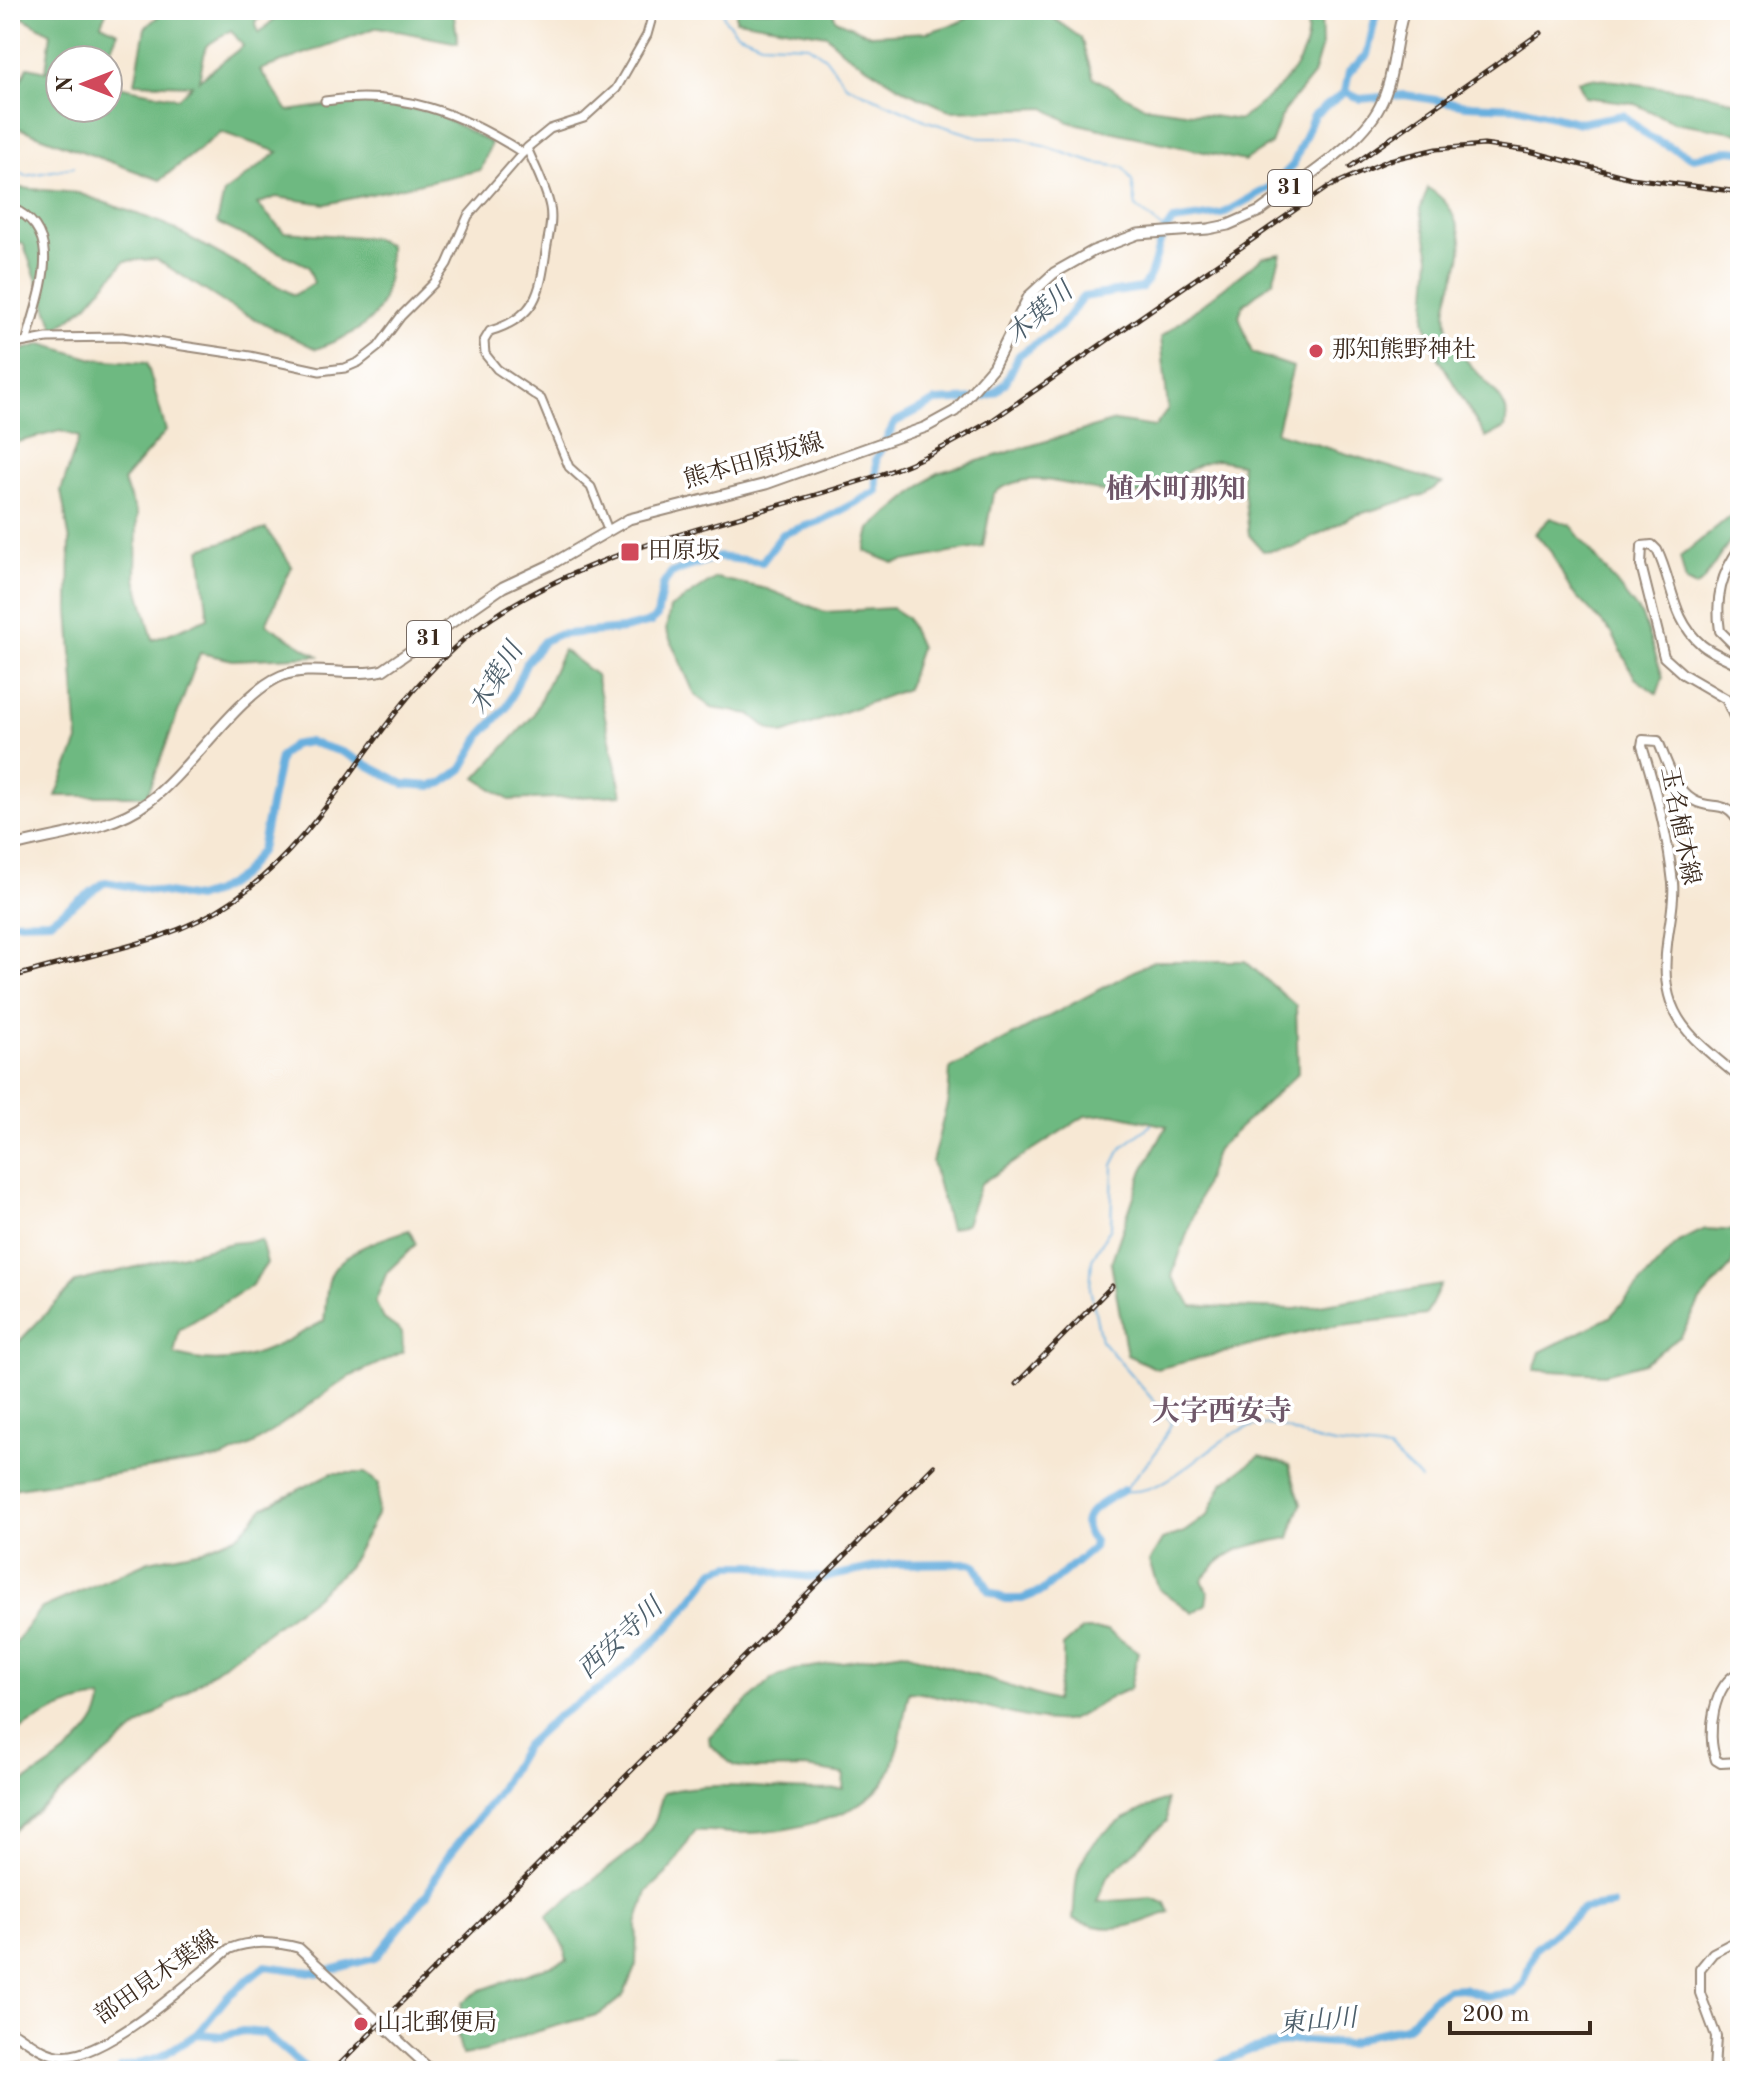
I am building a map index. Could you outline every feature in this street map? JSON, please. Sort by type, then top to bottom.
[{"type":"main road","name":"熊本田原坂線","points":[[10,847],[130,814],[159,793],[268,683],[298,672],[363,674],[383,670],[503,587],[578,550],[608,530],[649,512],[766,484],[926,427],[976,391],[993,367],[1020,312],[1041,283],[1093,251],[1151,232],[1228,225],[1260,211],[1351,143],[1366,128],[1383,100],[1404,10]]},
{"type":"main road","points":[[1740,666],[1703,646],[1687,630],[1675,608],[1657,550],[1652,545],[1642,546],[1641,565],[1664,657],[1683,674],[1726,699],[1740,730]]},
{"type":"main road","points":[[1740,548],[1721,581],[1719,624],[1723,636],[1740,651]]},
{"type":"main road","name":"玉名植木線","points":[[1740,824],[1726,807],[1690,799],[1675,778],[1658,741],[1643,740],[1673,883],[1663,972],[1666,995],[1686,1031],[1740,1078]]},
{"type":"main road","points":[[1740,1672],[1728,1681],[1717,1697],[1713,1738],[1716,1760],[1740,1762]]},
{"type":"main road","points":[[1714,2071],[1716,2036],[1700,1993],[1700,1969],[1713,1953],[1740,1939]]},
{"type":"main road","name":"部田見木葉線","points":[[10,2030],[53,2054],[77,2054],[134,2024],[239,1945],[287,1944],[299,1948],[432,2071]]},
{"type":"street","points":[[10,345],[27,340],[122,337],[250,356],[320,371],[345,368],[378,347],[401,316],[434,283],[447,264],[468,216],[525,150],[544,132],[584,118],[605,102],[647,35],[654,10]]},
{"type":"street","points":[[325,101],[368,98],[451,112],[525,150],[550,207],[551,225],[544,278],[531,308],[510,325],[490,331],[484,341],[485,354],[497,369],[541,399],[569,467],[591,487],[608,530]]},
{"type":"street","points":[[10,207],[32,222],[46,252],[42,283],[27,340]]},
{"type":"green space","points":[[23,10],[107,10],[101,24],[118,32],[113,44],[50,44],[51,33],[23,18]]},
{"type":"green space","points":[[165,10],[277,10],[255,21],[259,33],[284,10],[453,10],[458,43],[378,27],[260,70],[288,111],[357,101],[434,112],[491,143],[481,170],[326,204],[276,197],[257,204],[284,232],[374,238],[389,245],[386,286],[375,314],[366,324],[337,341],[316,349],[231,307],[156,259],[125,261],[87,305],[55,330],[23,243],[10,240],[10,187],[78,193],[165,224],[294,295],[314,283],[308,266],[217,223],[224,193],[278,152],[221,132],[160,180],[10,125],[10,101],[28,67],[44,70],[44,124],[124,124],[124,87],[178,98],[192,85],[135,83],[145,28]],"holes":[[[231,30],[243,46],[199,80],[206,46]]]},
{"type":"green space","points":[[736,10],[832,10],[836,20],[870,35],[928,32],[958,23],[982,10],[1042,10],[1081,38],[1093,77],[1143,106],[1240,120],[1280,86],[1300,60],[1308,28],[1305,10],[1321,10],[1322,45],[1313,75],[1283,112],[1271,144],[1244,161],[1069,122],[1045,108],[951,111],[906,91],[842,51],[827,35],[736,20]]},
{"type":"green space","points":[[1592,78],[1704,93],[1740,103],[1740,133],[1673,122],[1633,103],[1585,97],[1578,81]]},
{"type":"green space","points":[[1428,188],[1449,208],[1461,240],[1458,269],[1446,310],[1447,325],[1458,350],[1497,394],[1506,410],[1505,428],[1486,438],[1434,350],[1425,321],[1430,256],[1420,210]]},
{"type":"green space","points":[[1281,254],[1273,281],[1243,305],[1239,316],[1252,353],[1293,367],[1276,432],[1442,483],[1423,495],[1353,516],[1293,548],[1263,551],[1249,535],[1241,464],[1219,460],[1207,462],[1167,484],[1131,495],[1060,482],[1026,480],[993,494],[983,547],[893,563],[865,551],[870,529],[937,473],[1115,421],[1155,427],[1168,409],[1161,337],[1263,257]]},
{"type":"green space","points":[[42,344],[94,359],[147,363],[166,431],[123,481],[137,514],[136,579],[153,640],[208,618],[200,549],[266,529],[292,566],[266,624],[318,656],[233,660],[200,653],[147,796],[56,796],[78,741],[69,609],[70,541],[61,491],[79,437],[60,431],[10,444],[10,354]]},
{"type":"green space","points":[[1740,508],[1740,526],[1703,581],[1696,587],[1686,582],[1680,557]]},
{"type":"green space","points":[[1550,518],[1570,525],[1642,616],[1663,677],[1657,694],[1635,678],[1612,633],[1571,591],[1551,552],[1535,533]]},
{"type":"green space","points":[[716,578],[767,589],[825,612],[892,608],[907,618],[920,647],[907,689],[783,734],[769,729],[750,714],[712,708],[695,695],[666,630],[670,608]]},
{"type":"green space","points":[[563,650],[596,675],[622,795],[509,800],[476,778],[533,716]]},
{"type":"green space","points":[[1153,961],[1245,961],[1296,1006],[1298,1073],[1217,1149],[1172,1276],[1192,1306],[1295,1309],[1441,1285],[1426,1315],[1325,1327],[1157,1369],[1127,1355],[1111,1263],[1143,1170],[1167,1126],[1113,1114],[1085,1116],[980,1184],[966,1224],[950,1229],[932,1162],[948,1100],[950,1069]]},
{"type":"green space","points":[[1705,1229],[1740,1231],[1740,1235],[1731,1266],[1700,1301],[1681,1336],[1644,1363],[1604,1374],[1534,1370],[1540,1352],[1610,1317],[1678,1242]]},
{"type":"green space","points":[[409,1230],[416,1244],[387,1272],[375,1302],[384,1319],[402,1332],[403,1352],[347,1378],[254,1444],[223,1458],[10,1489],[10,1351],[76,1282],[232,1243],[261,1240],[267,1263],[251,1286],[179,1330],[174,1354],[216,1361],[234,1359],[269,1349],[324,1321],[330,1277],[343,1259],[364,1246]]},
{"type":"green space","points":[[1260,1456],[1289,1465],[1301,1504],[1289,1538],[1240,1549],[1221,1560],[1202,1580],[1208,1592],[1206,1604],[1193,1613],[1159,1589],[1149,1562],[1162,1540],[1184,1532],[1208,1515],[1222,1484]]},
{"type":"green space","points":[[332,1473],[365,1473],[379,1484],[377,1515],[348,1567],[315,1597],[137,1728],[10,1834],[10,1789],[37,1774],[81,1739],[100,1712],[102,1698],[54,1712],[10,1736],[10,1650],[40,1609],[149,1561],[203,1550],[240,1534],[264,1507]]},
{"type":"green space","points":[[1081,1630],[1107,1630],[1138,1652],[1130,1689],[1076,1717],[1056,1721],[909,1692],[892,1766],[881,1786],[868,1798],[834,1816],[794,1828],[755,1833],[695,1831],[671,1869],[647,1892],[637,1924],[636,1965],[623,1996],[600,2014],[527,2034],[485,2051],[462,2055],[458,2038],[462,2002],[481,1990],[567,1960],[564,1947],[547,1916],[640,1844],[656,1819],[663,1793],[707,1786],[843,1789],[844,1774],[806,1768],[734,1766],[710,1745],[709,1737],[772,1679],[794,1670],[903,1652],[1055,1701],[1063,1668],[1063,1646]]},
{"type":"green space","points":[[1166,1800],[1167,1821],[1107,1877],[1097,1902],[1152,1898],[1165,1903],[1169,1912],[1133,1925],[1111,1928],[1073,1919],[1077,1874],[1085,1855],[1115,1825]]},
{"type":"green space","points":[[778,2063],[879,2067],[881,2071],[775,2071]]},
{"type":"waterway","points":[[723,10],[724,18],[737,33],[761,43],[808,45],[825,57],[846,85],[927,121],[982,138],[1020,138],[1094,163],[1123,167],[1132,181],[1136,207],[1162,228]]},
{"type":"waterway","points":[[1345,92],[1349,72],[1367,55],[1377,10]]},
{"type":"waterway","name":"木葉川","points":[[10,922],[50,921],[105,882],[196,898],[215,892],[241,876],[261,850],[280,757],[292,745],[309,742],[342,752],[404,784],[431,786],[443,783],[462,769],[482,734],[507,707],[526,663],[544,641],[556,635],[623,629],[651,622],[657,616],[663,585],[671,573],[717,557],[762,562],[783,534],[823,520],[877,491],[876,459],[895,422],[936,401],[976,399],[995,393],[1006,382],[1019,355],[1060,327],[1083,297],[1141,288],[1151,272],[1162,237],[1173,221],[1222,214],[1272,186],[1293,165],[1314,115],[1345,92],[1360,99],[1405,95],[1466,105],[1517,107],[1580,123],[1623,115],[1648,136],[1693,158],[1730,150],[1740,151]]},
{"type":"waterway","points":[[10,166],[26,176],[74,167]]},
{"type":"waterway","points":[[1124,1490],[1157,1451],[1172,1422],[1101,1340],[1090,1288],[1092,1259],[1111,1227],[1113,1165],[1122,1147],[1151,1125]]},
{"type":"waterway","points":[[1125,1491],[1158,1485],[1234,1433],[1259,1425],[1281,1427],[1329,1443],[1389,1450],[1421,1480]]},
{"type":"waterway","name":"西安寺川","points":[[197,2034],[227,1997],[265,1966],[319,1973],[375,1958],[427,1894],[445,1860],[495,1797],[525,1746],[559,1715],[607,1684],[660,1636],[715,1570],[731,1565],[754,1565],[782,1574],[822,1578],[892,1564],[970,1563],[975,1565],[989,1591],[1005,1599],[1022,1599],[1042,1591],[1093,1548],[1094,1541],[1085,1524],[1087,1517],[1099,1505],[1124,1490]]},
{"type":"waterway","name":"東山川","points":[[1213,2071],[1220,2063],[1250,2050],[1294,2040],[1348,2044],[1369,2035],[1406,2027],[1432,1999],[1448,1989],[1463,1988],[1485,1996],[1514,1993],[1523,1983],[1535,1949],[1583,1909],[1612,1905]]},
{"type":"waterway","points":[[121,2068],[160,2057],[197,2034],[223,2036],[243,2031],[264,2033],[309,2071]]},
{"type":"waterway","points":[[10,2066],[33,2071]]},
{"type":"railway","points":[[1350,167],[1540,33]]},
{"type":"railway","points":[[10,978],[152,939],[180,929],[232,901],[270,870],[303,835],[419,684],[453,649],[492,618],[583,569],[632,550],[882,474],[938,450],[991,421],[1328,187],[1389,160],[1436,149],[1484,145],[1529,151],[1631,178],[1740,192]]},
{"type":"railway","points":[[1016,1384],[1112,1286]]},
{"type":"railway","points":[[333,2071],[934,1466]]},
{"type":"place","name":"那知熊野神社","points":[[1316,351]]},
{"type":"place","name":"田原坂","points":[[630,552]]},
{"type":"place","name":"山北郵便局","points":[[361,2024]]},
{"type":"district","name":"植木町那知","points":[[1176,491]]},
{"type":"district","name":"大字西安寺","points":[[1222,1413]]}]
